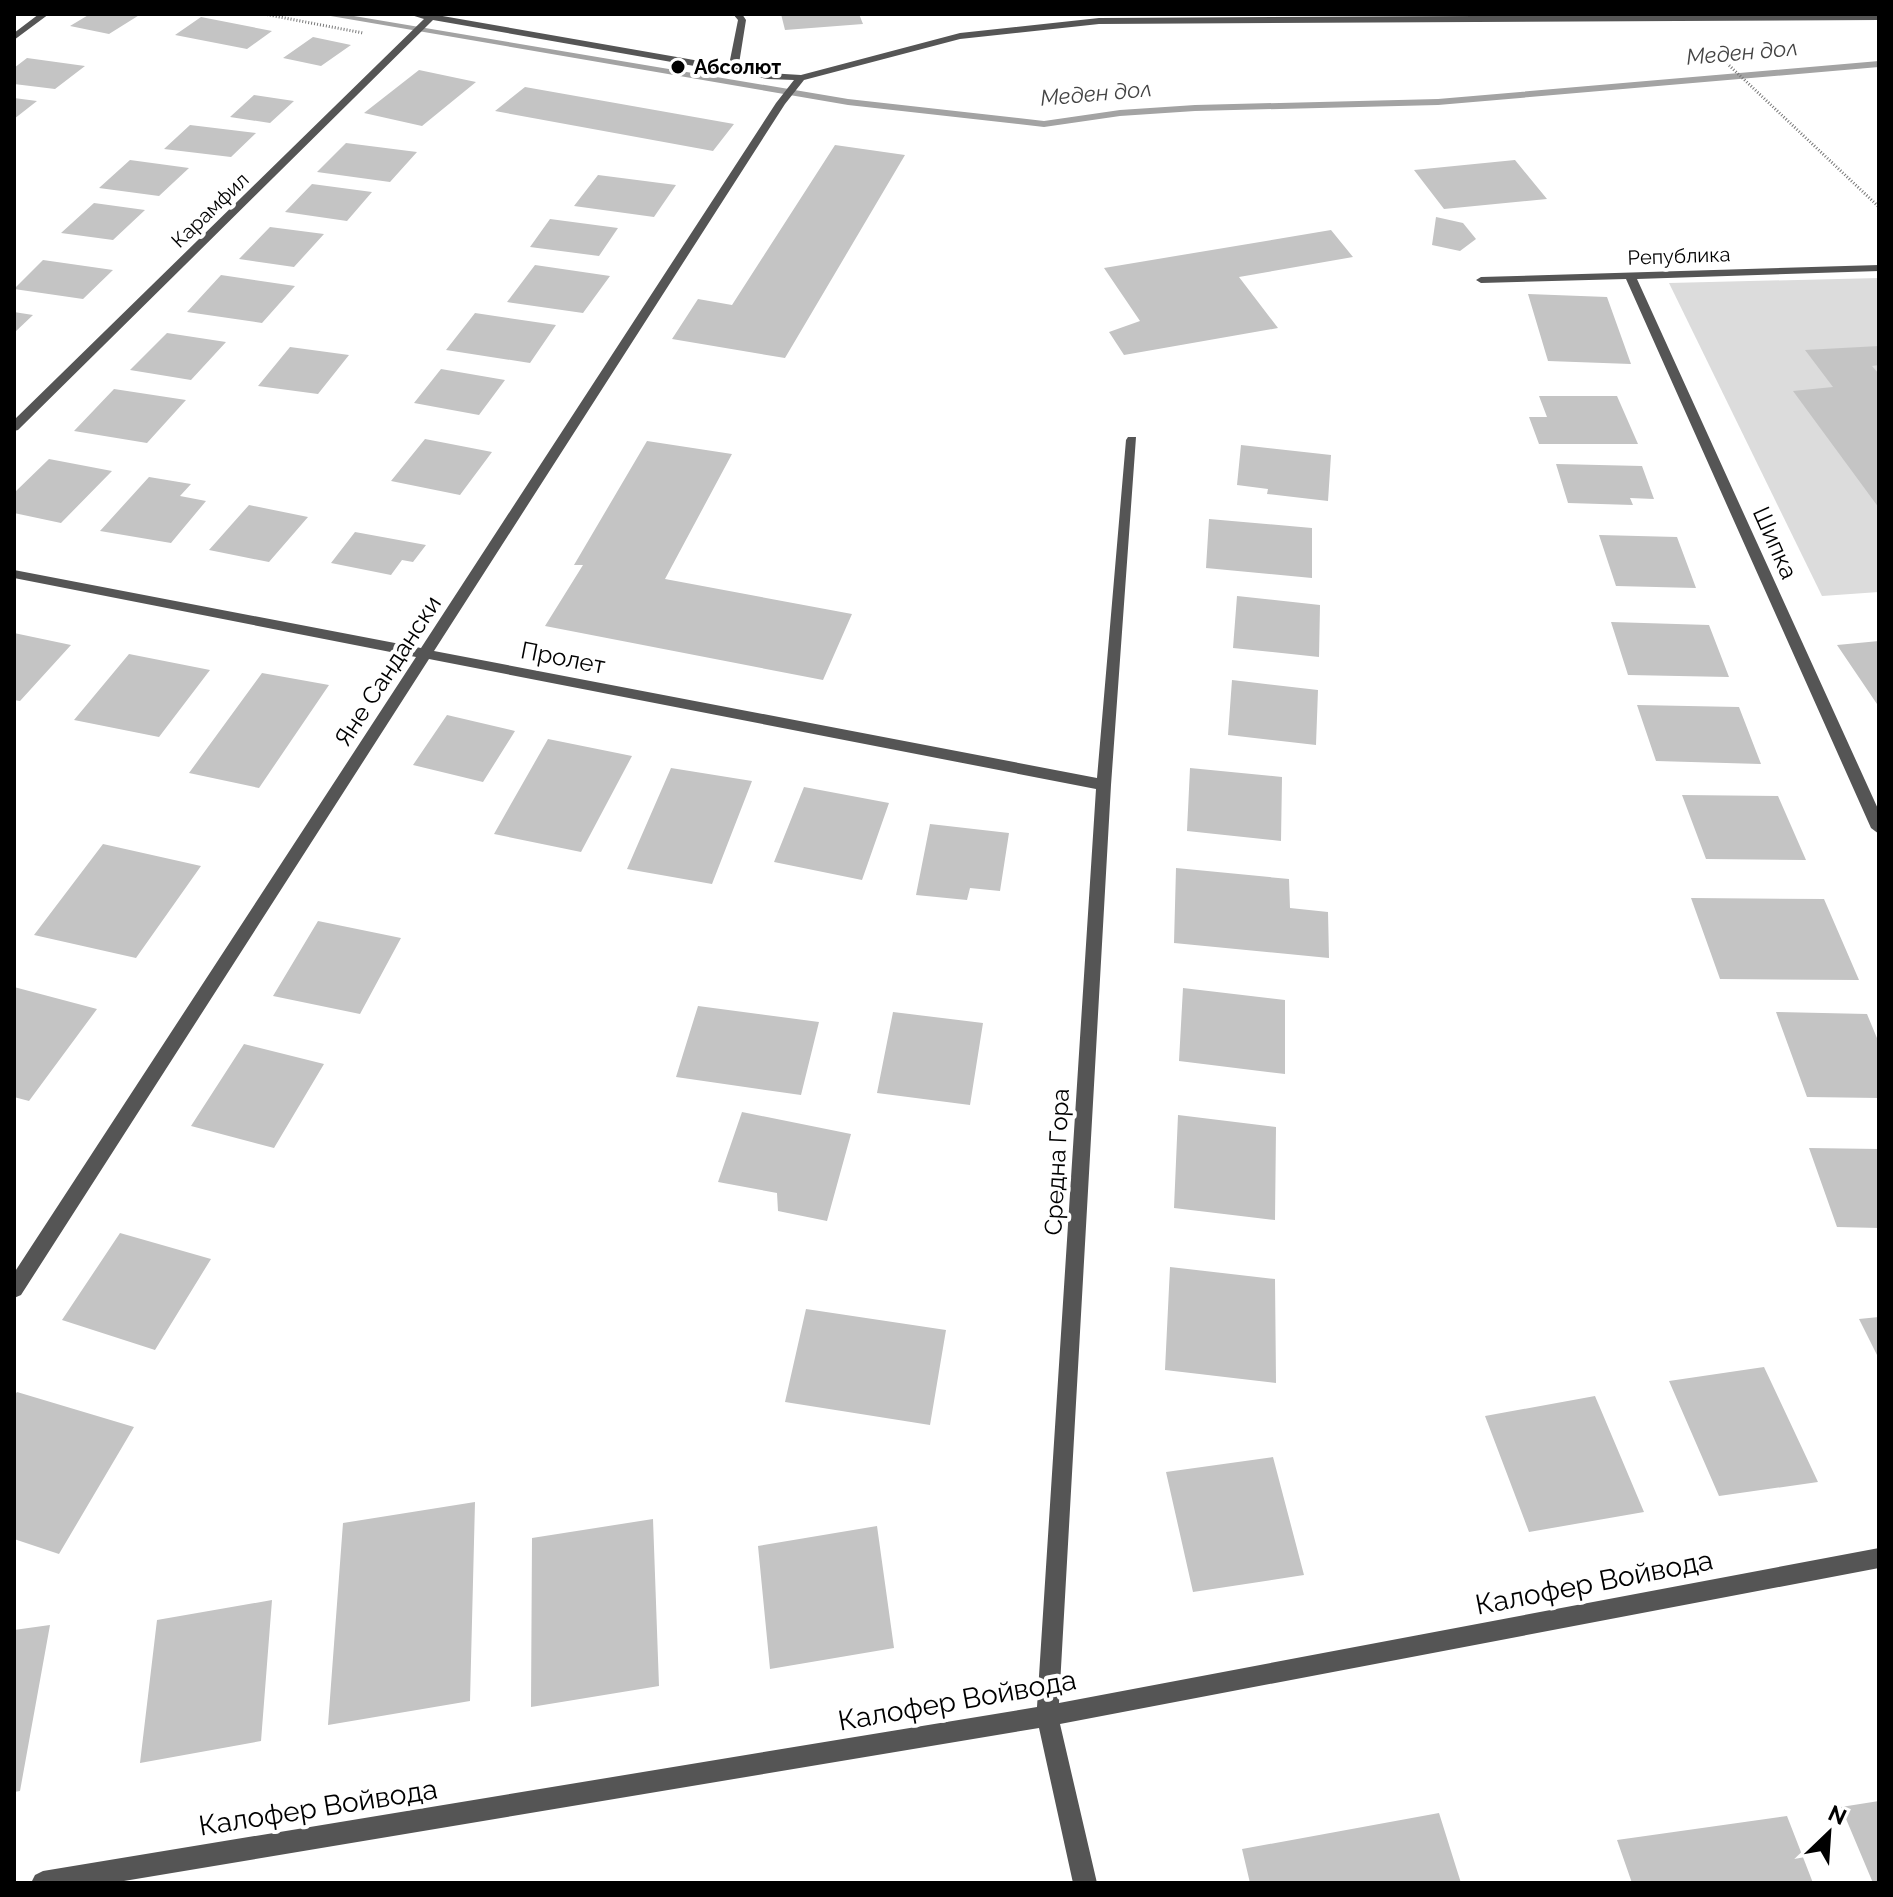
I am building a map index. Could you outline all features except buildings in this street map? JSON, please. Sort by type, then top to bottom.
[{"type":"street","points":[[14,37],[45,14]]},
{"type":"street","points":[[412,14],[798,82],[960,36],[1175,16],[1879,17]]},
{"type":"street","points":[[733,70],[742,20],[737,14]]},
{"type":"street","name":"Карамфил","points":[[14,427],[431,18]]},
{"type":"street","name":"Яне Сандански","points":[[14,1289],[781,103],[798,82]]},
{"type":"street","name":"Република","points":[[1481,280],[1879,268]]},
{"type":"street","name":"Шипка","points":[[1630,276],[1879,828]]},
{"type":"street","name":"Средна Гора","points":[[1085,1883],[1047,1716],[1104,785],[1132,440]]},
{"type":"street","name":"Пролет","points":[[14,574],[1104,785]]},
{"type":"street","name":"Калофер Войвода","points":[[43,1883],[1047,1716],[1879,1558]]},
{"type":"path","points":[[1731,67],[1879,207]]},
{"type":"shaded area","points":[[1879,278],[1879,592],[1822,596],[1669,283]]},
{"type":"waterway","name":"Меден дол","points":[[324,14],[848,102],[1044,124],[1120,113],[1195,108],[1438,102],[1879,64]]},
{"type":"place","name":"Абсолют","points":[[678,67]]}]
